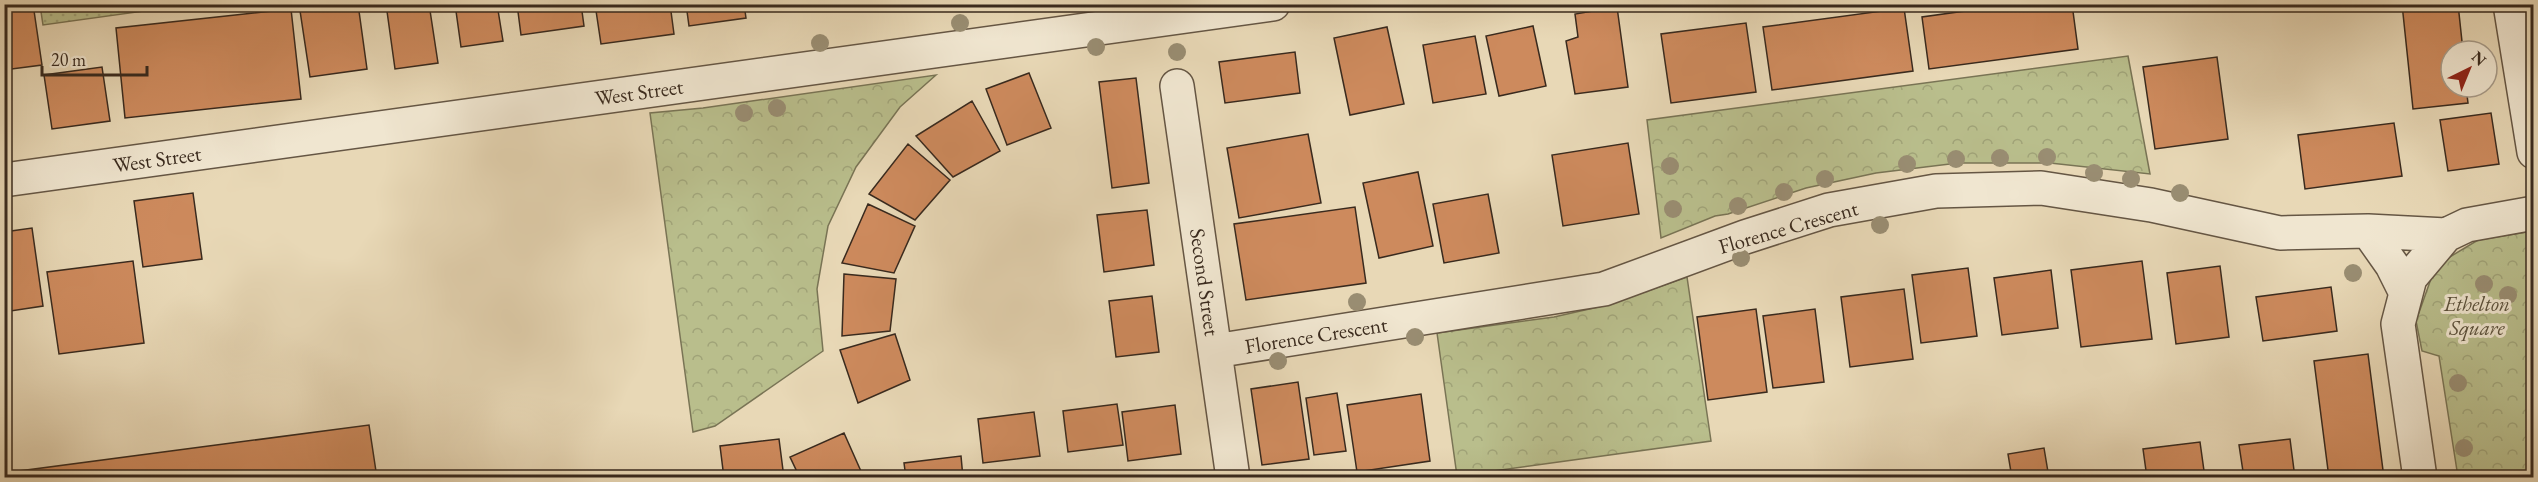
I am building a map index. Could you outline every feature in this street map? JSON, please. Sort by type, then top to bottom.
[{"type":"street","name":"West Street","points":[[4,180],[1169,12],[1273,4]]},
{"type":"street","points":[[2510,4],[2534,152]]},
{"type":"street","name":"Second Street","points":[[1177,86],[1233,477]]},
{"type":"street","name":"Florence Crescent","points":[[1215,351],[1604,289],[1745,237],[1830,210],[1936,191],[2041,188],[2151,205],[2280,233],[2368,231],[2446,236]]},
{"type":"street","points":[[2420,477],[2398,324],[2410,278],[2446,236],[2466,225],[2534,213]]},
{"type":"street","points":[[2368,231],[2392,266],[2406,293]]},
{"type":"green space","points":[[156,4],[166,8],[43,25],[40,5]]},
{"type":"green space","points":[[2128,56],[2150,174],[2050,163],[1958,163],[1876,173],[1806,188],[1728,214],[1715,216],[1661,238],[1647,120]]},
{"type":"green space","points":[[936,75],[900,107],[856,167],[828,226],[817,289],[823,351],[715,426],[693,432],[650,113],[703,108]]},
{"type":"green space","name":"Ethelton Square","points":[[2533,231],[2533,477],[2458,477],[2439,356],[2422,351],[2416,321],[2432,276],[2448,258],[2478,240]]},
{"type":"green space","points":[[1687,277],[1711,441],[1457,476],[1437,333],[1554,317],[1607,305]]},
{"type":"building","points":[[4,4],[33,4],[42,65],[4,70]]},
{"type":"building","points":[[299,4],[358,4],[367,69],[310,77]]},
{"type":"building","points":[[386,4],[429,4],[438,63],[395,69]]},
{"type":"building","points":[[455,4],[497,4],[503,41],[461,47]]},
{"type":"building","points":[[517,4],[581,4],[584,26],[521,35]]},
{"type":"building","points":[[595,4],[670,4],[674,34],[601,44]]},
{"type":"building","points":[[686,4],[744,4],[746,18],[689,26]]},
{"type":"building","points":[[2016,4],[2072,4],[2078,49],[1929,69],[1922,17]]},
{"type":"building","points":[[2402,4],[2458,4],[2462,39],[2439,39],[2439,99],[2468,99],[2468,103],[2413,109]]},
{"type":"building","points":[[1617,7],[1628,87],[1575,94],[1566,41],[1578,37],[1575,14]]},
{"type":"building","points":[[1904,8],[1913,71],[1772,90],[1763,27]]},
{"type":"building","points":[[291,9],[301,99],[125,118],[116,28]]},
{"type":"building","points":[[1746,23],[1756,92],[1671,103],[1661,34]]},
{"type":"building","points":[[1533,26],[1546,86],[1499,96],[1486,36]]},
{"type":"building","points":[[1387,27],[1404,104],[1350,115],[1334,38]]},
{"type":"building","points":[[1475,36],[1486,94],[1433,103],[1423,45]]},
{"type":"building","points":[[1295,52],[1300,93],[1225,103],[1219,62]]},
{"type":"building","points":[[2217,57],[2228,139],[2155,149],[2143,67]]},
{"type":"building","points":[[102,67],[110,121],[52,129],[44,75]]},
{"type":"building","points":[[1029,73],[1051,128],[1007,145],[986,89]]},
{"type":"building","points":[[1136,78],[1149,183],[1112,188],[1099,82]]},
{"type":"building","points":[[972,101],[1000,151],[953,177],[916,136]]},
{"type":"building","points":[[2491,113],[2499,164],[2448,171],[2440,120]]},
{"type":"building","points":[[2394,123],[2402,176],[2305,189],[2298,135]]},
{"type":"building","points":[[1308,134],[1321,203],[1239,218],[1227,148]]},
{"type":"building","points":[[1628,143],[1639,214],[1563,226],[1552,155]]},
{"type":"building","points":[[908,144],[950,180],[915,220],[869,194]]},
{"type":"building","points":[[1418,172],[1433,246],[1379,258],[1363,183]]},
{"type":"building","points":[[193,193],[202,259],[143,267],[134,201]]},
{"type":"building","points":[[1488,194],[1499,253],[1444,263],[1433,204]]},
{"type":"building","points":[[868,204],[915,226],[894,273],[842,263]]},
{"type":"building","points":[[1355,207],[1366,283],[1246,300],[1234,224]]},
{"type":"building","points":[[1147,210],[1154,265],[1104,272],[1097,215]]},
{"type":"building","points":[[32,228],[43,306],[4,312],[4,232]]},
{"type":"building","points":[[133,261],[144,343],[59,354],[47,272]]},
{"type":"building","points":[[2142,261],[2152,339],[2081,347],[2071,270]]},
{"type":"building","points":[[2220,266],[2229,337],[2176,344],[2167,273]]},
{"type":"building","points":[[1968,268],[1977,336],[1921,343],[1912,275]]},
{"type":"building","points":[[2051,270],[2058,328],[2002,335],[1994,278]]},
{"type":"building","points":[[844,274],[896,279],[890,331],[842,336]]},
{"type":"building","points":[[2331,287],[2337,331],[2263,341],[2256,297]]},
{"type":"building","points":[[1904,289],[1913,359],[1850,367],[1841,297]]},
{"type":"building","points":[[1152,296],[1159,352],[1116,357],[1109,301]]},
{"type":"building","points":[[1756,309],[1767,392],[1708,400],[1697,317]]},
{"type":"building","points":[[1815,309],[1824,382],[1773,388],[1763,316]]},
{"type":"building","points":[[895,334],[910,380],[858,403],[840,350]]},
{"type":"building","points":[[2368,354],[2384,478],[2329,478],[2314,361]]},
{"type":"building","points":[[1298,382],[1309,459],[1262,465],[1251,389]]},
{"type":"building","points":[[1337,393],[1346,451],[1314,455],[1306,398]]},
{"type":"building","points":[[1421,394],[1430,461],[1357,472],[1347,405]]},
{"type":"building","points":[[1117,404],[1123,445],[1068,452],[1063,411]]},
{"type":"building","points":[[1175,405],[1181,454],[1128,461],[1122,412]]},
{"type":"building","points":[[1034,412],[1040,456],[983,463],[978,419]]},
{"type":"building","points":[[369,425],[377,478],[4,478],[4,473]]},
{"type":"building","points":[[844,433],[864,478],[800,478],[790,457]]},
{"type":"building","points":[[779,439],[784,478],[724,478],[720,446]]},
{"type":"building","points":[[2290,439],[2295,478],[2244,478],[2239,445]]},
{"type":"building","points":[[2200,442],[2205,478],[2147,478],[2143,449]]},
{"type":"building","points":[[2044,448],[2049,478],[2012,478],[2008,454]]},
{"type":"building","points":[[961,456],[963,478],[906,478],[904,463]]}]
